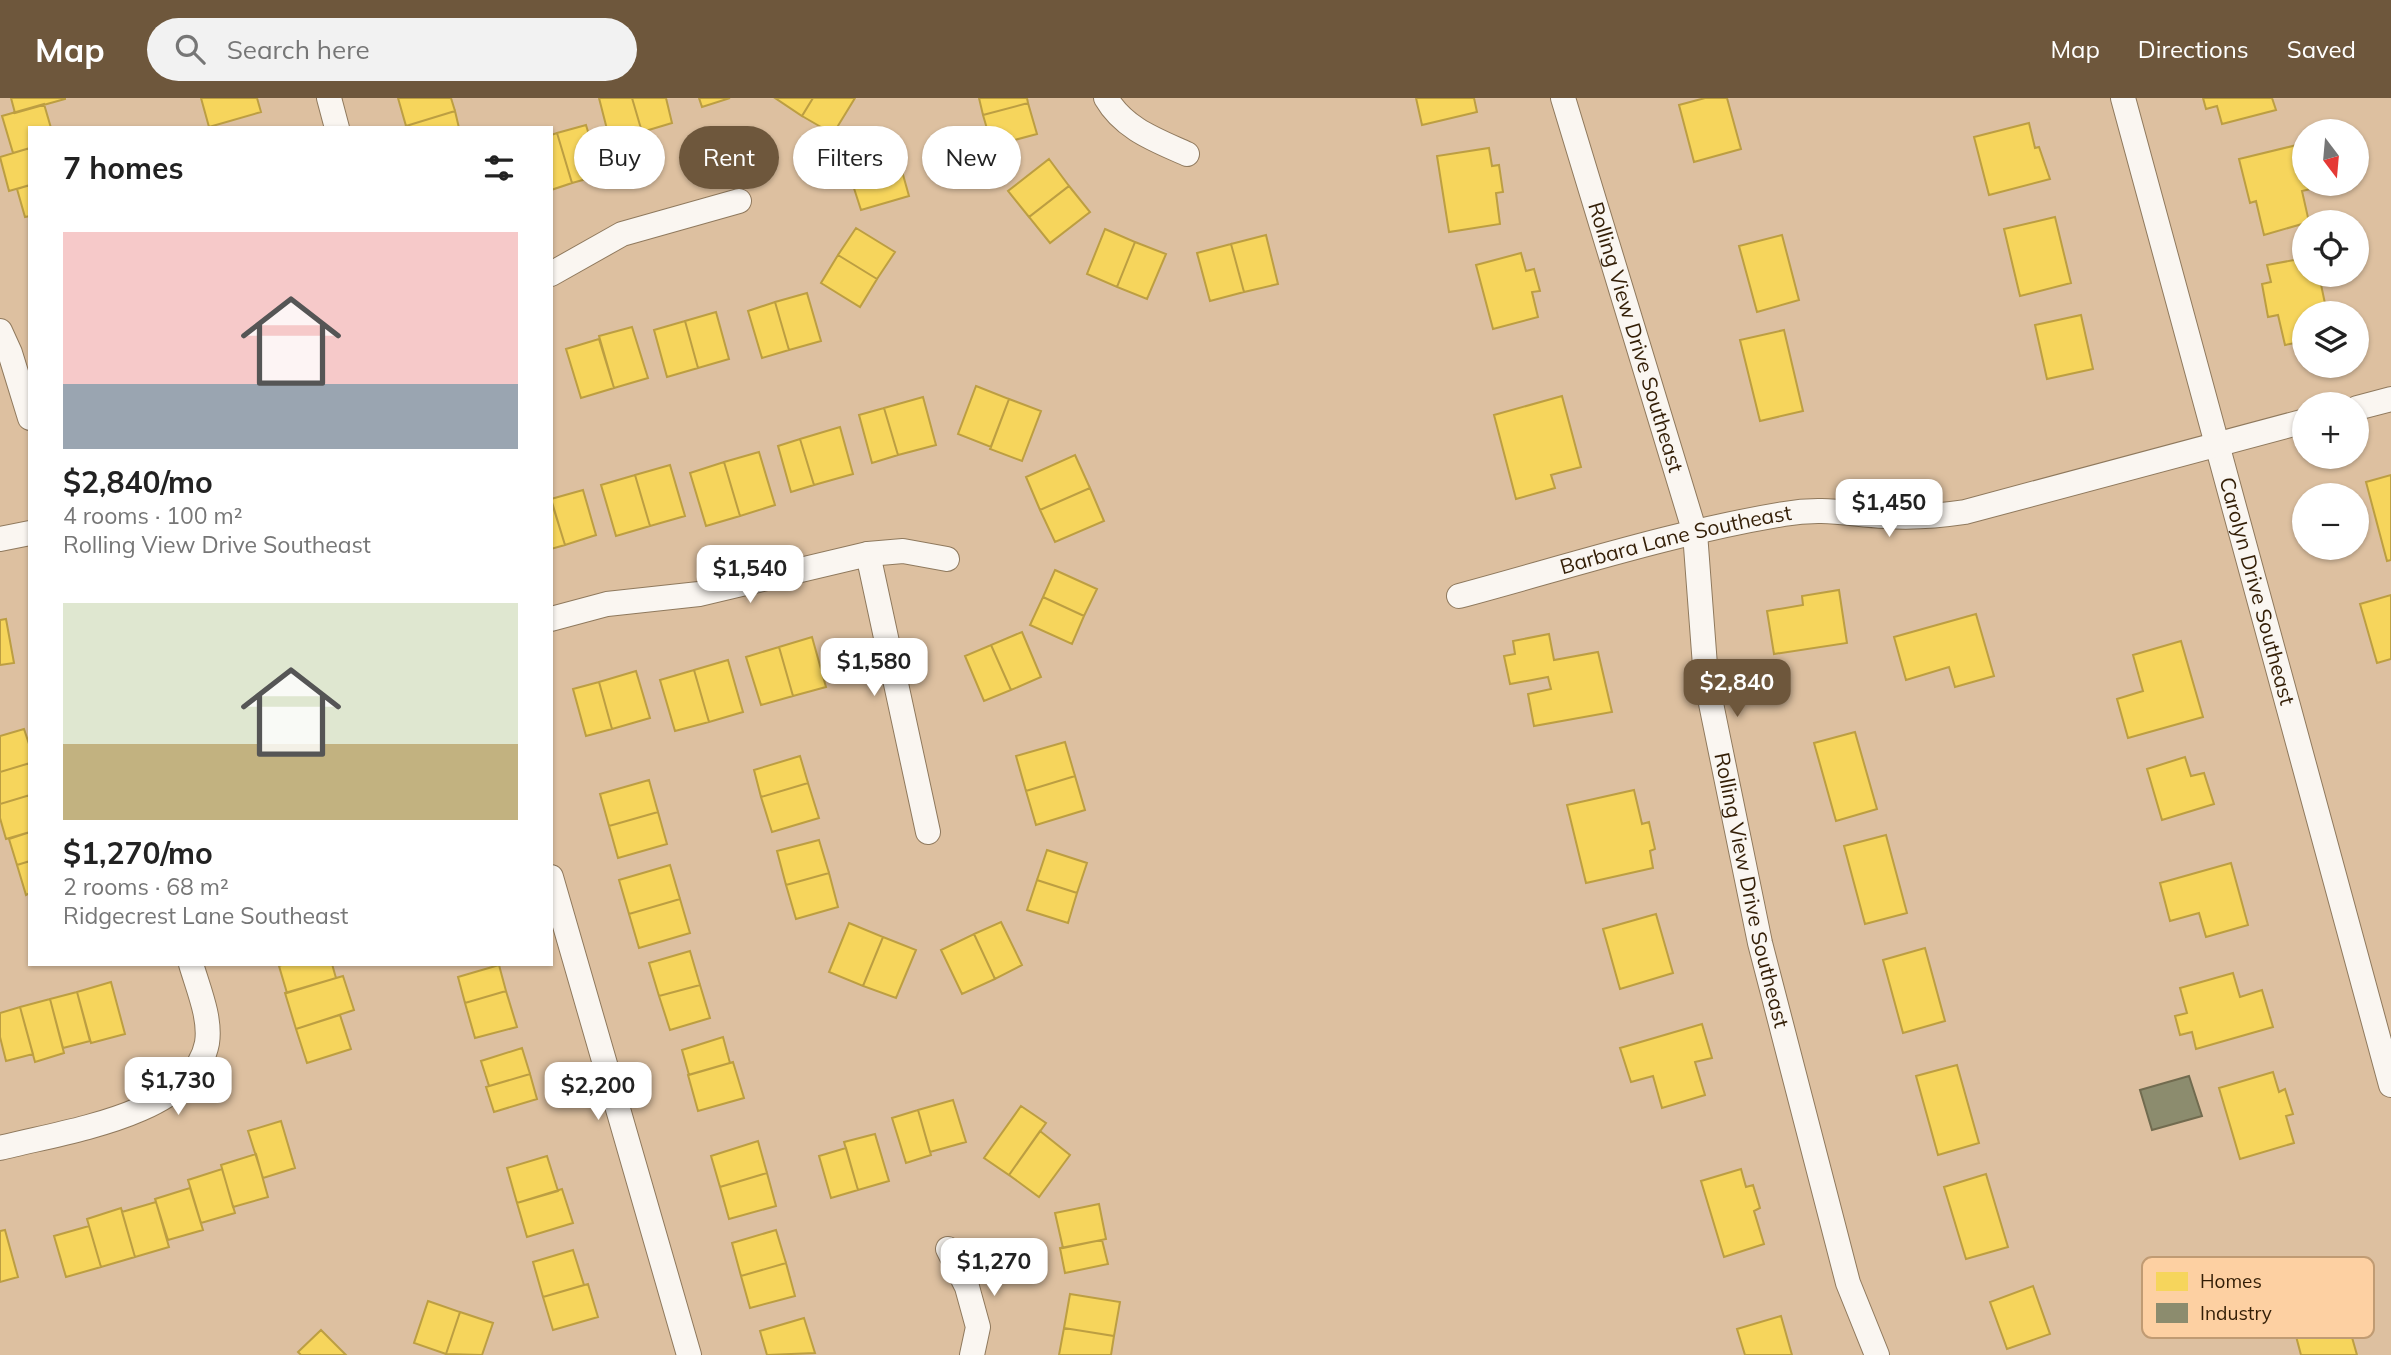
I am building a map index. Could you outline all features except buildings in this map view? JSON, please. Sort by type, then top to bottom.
[{"type":"street","points":[[329,98],[336,126]]},
{"type":"street","points":[[1106,98],[1113,110],[1142,134],[1187,153]]},
{"type":"street","name":"Rolling View Drive Southeast","points":[[1563,98],[1695,533],[1706,679],[1760,943],[1849,1283],[1877,1355]]},
{"type":"street","name":"Carolyn Drive Southeast","points":[[2123,98],[2391,1085]]},
{"type":"street","points":[[553,273],[622,234],[740,201]]},
{"type":"street","points":[[0,331],[10,353],[28,412]]},
{"type":"street","points":[[2369,405],[2391,399]]},
{"type":"street","name":"Barbara Lane Southeast","points":[[1459,596],[1695,533],[1786,513],[1815,510],[1929,518],[1965,512],[2292,424]]},
{"type":"street","points":[[0,539],[28,533]]},
{"type":"street","points":[[553,619],[607,604],[699,594],[868,554],[903,551],[947,559]]},
{"type":"street","points":[[868,554],[928,832]]},
{"type":"street","points":[[553,884],[689,1355]]},
{"type":"street","points":[[0,1148],[141,1111],[168,1096],[186,1080],[201,1062],[208,1041],[205,1014],[192,966]]},
{"type":"street","points":[[948,1249],[967,1287],[978,1327],[972,1355]]}]
